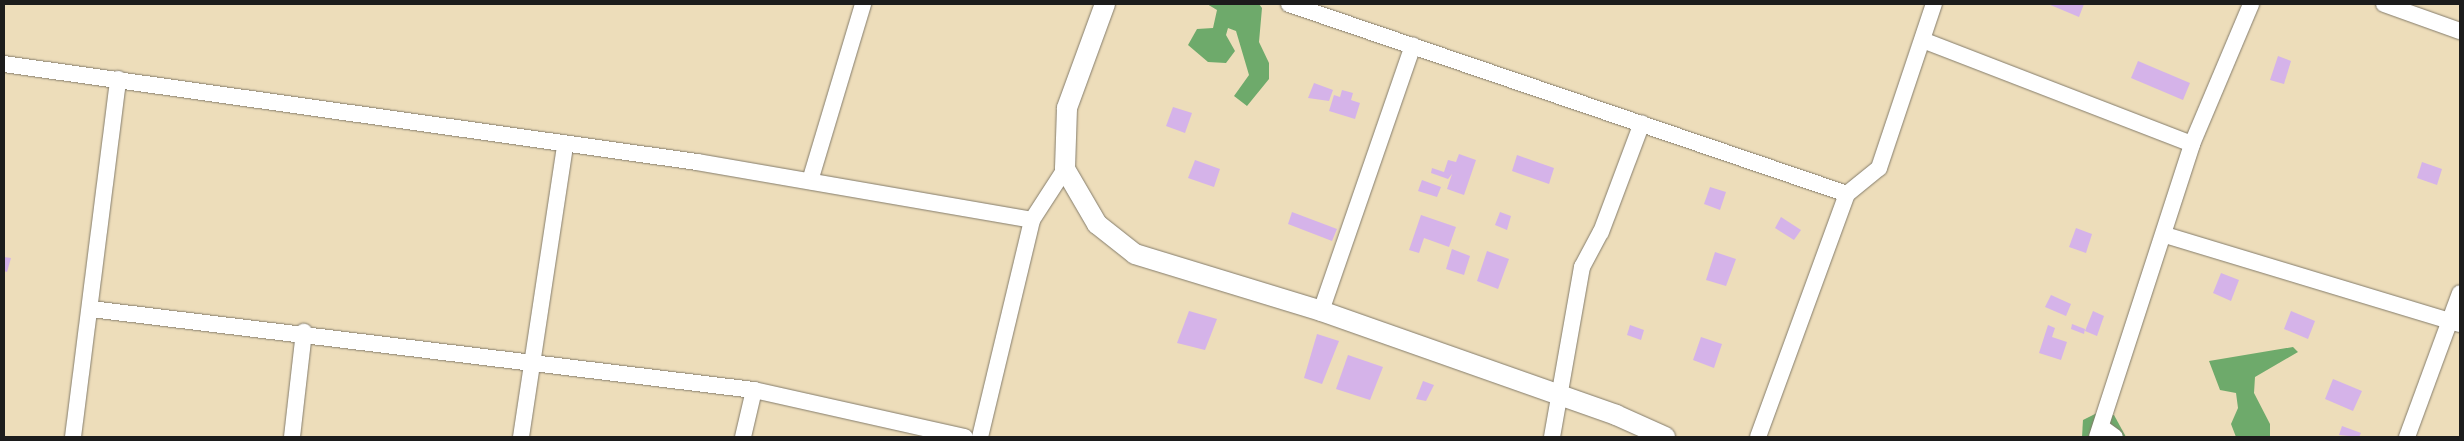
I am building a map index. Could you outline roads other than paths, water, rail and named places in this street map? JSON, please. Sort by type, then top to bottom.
[{"type":"street","points":[[810,181],[863,4]]},
{"type":"street","points":[[980,437],[1032,220],[1065,169],[1067,108],[1105,4]]},
{"type":"street","points":[[1289,4],[1847,194]]},
{"type":"street","points":[[1758,437],[1847,194],[1879,168],[1925,40],[1934,4]]},
{"type":"street","points":[[2115,437],[2099,432],[2165,235],[2192,144],[2251,4]]},
{"type":"street","points":[[2384,4],[2460,31]]},
{"type":"street","points":[[1925,40],[2192,144]]},
{"type":"street","points":[[1321,311],[1414,45]]},
{"type":"street","points":[[4,64],[118,79],[810,181],[1032,220]]},
{"type":"street","points":[[73,437],[91,309],[118,79]]},
{"type":"street","points":[[1552,437],[1584,260],[1601,232],[1642,123]]},
{"type":"street","points":[[521,437],[566,146]]},
{"type":"street","points":[[1065,169],[1097,224],[1135,254],[1321,311],[1560,395],[1665,437]]},
{"type":"street","points":[[2165,235],[2455,323]]},
{"type":"street","points":[[2407,437],[2455,323],[2460,293]]},
{"type":"street","points":[[91,309],[304,332],[531,364],[754,390],[965,437]]},
{"type":"street","points":[[292,437],[304,332]]},
{"type":"street","points":[[744,437],[754,390]]}]
